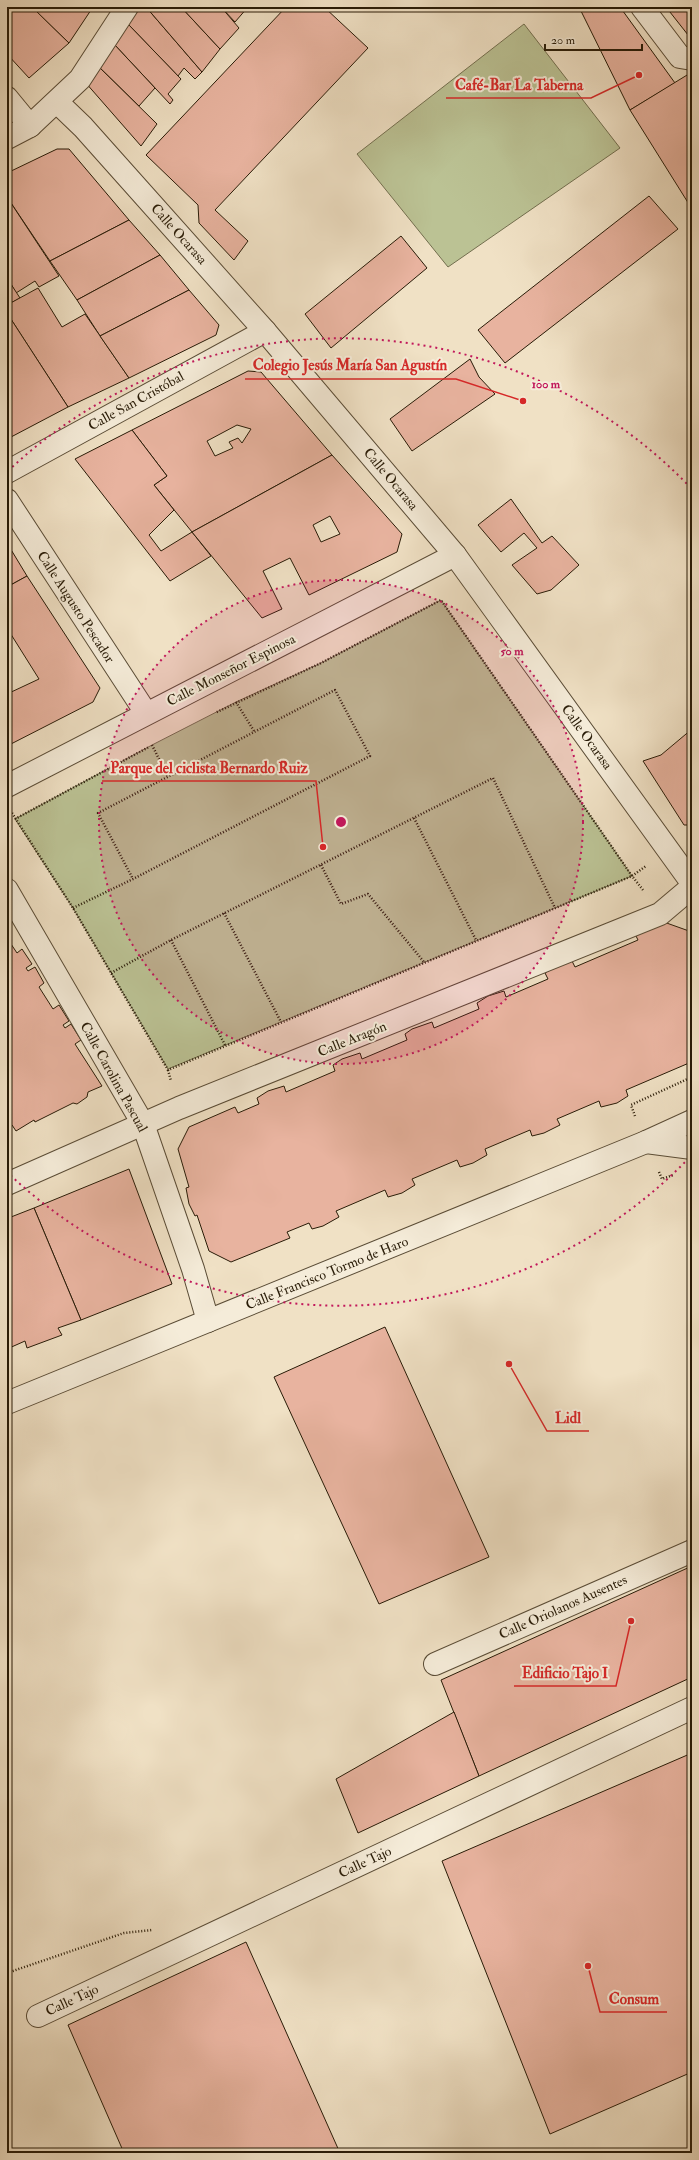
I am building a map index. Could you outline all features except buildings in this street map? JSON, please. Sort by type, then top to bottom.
[{"type":"street","points":[[7,138],[30,126],[57,102],[80,78],[127,7]]},
{"type":"street","points":[[642,7],[680,57],[692,59]]},
{"type":"street","points":[[7,98],[30,126]]},
{"type":"street","name":"Calle Ocarasa","points":[[57,102],[83,127],[265,331],[455,555],[692,883]]},
{"type":"street","name":"Calle San Cristóbal","points":[[7,472],[265,331]]},
{"type":"street","name":"Calle Augusto Pescador","points":[[7,500],[146,713]]},
{"type":"street","name":"Calle Monseñor Espinosa","points":[[7,786],[455,555]]},
{"type":"street","name":"Calle Aragón","points":[[7,1184],[143,1124],[660,914],[692,887]]},
{"type":"street","name":"Calle Carolina Pascual","points":[[7,890],[143,1124],[194,1269],[208,1321]]},
{"type":"street","name":"Calle Francisco Tormo de Haro","points":[[7,1403],[646,1142],[692,1121]]},
{"type":"street","name":"Calle Francisco Tormo de Haro","points":[[646,1142],[692,1148]]},
{"type":"street","name":"Calle Oriolanos Ausentes","points":[[435,1664],[692,1551]]},
{"type":"street","name":"Calle Tajo","points":[[38,2016],[692,1708]]},
{"type":"path","points":[[159,742],[15,819],[73,908],[168,1070],[632,876],[441,600],[321,663],[236,702],[208,717]]},
{"type":"path","points":[[73,908],[133,879],[370,756],[335,690],[98,813],[133,879]]},
{"type":"path","points":[[236,702],[254,732]]},
{"type":"path","points":[[152,746],[168,777]]},
{"type":"path","points":[[111,973],[171,940],[493,778],[555,908]]},
{"type":"path","points":[[414,818],[476,940]]},
{"type":"path","points":[[321,865],[341,904],[368,894],[424,962]]},
{"type":"path","points":[[224,913],[281,1022]]},
{"type":"path","points":[[692,926],[690,927],[692,930]]},
{"type":"path","points":[[171,940],[225,1045]]},
{"type":"path","points":[[7,1973],[124,1933],[159,1929]]},
{"type":"green space","points":[[524,24],[620,148],[448,267],[357,154]]},
{"type":"green space","points":[[441,600],[632,876],[168,1069],[73,908],[15,819],[152,745],[236,702],[321,663]]},
{"type":"place","name":"Café-Bar La Taberna","points":[[639,75]]},
{"type":"place","name":"Colegio Jesús María San Agustín","points":[[523,401]]},
{"type":"place","name":"Parque del ciclista Bernardo Ruiz","points":[[323,847]]},
{"type":"place","name":"Lidl","points":[[509,1364]]},
{"type":"place","name":"Edificio Tajo I","points":[[631,1621]]},
{"type":"place","name":"Consum","points":[[588,1966]]}]
